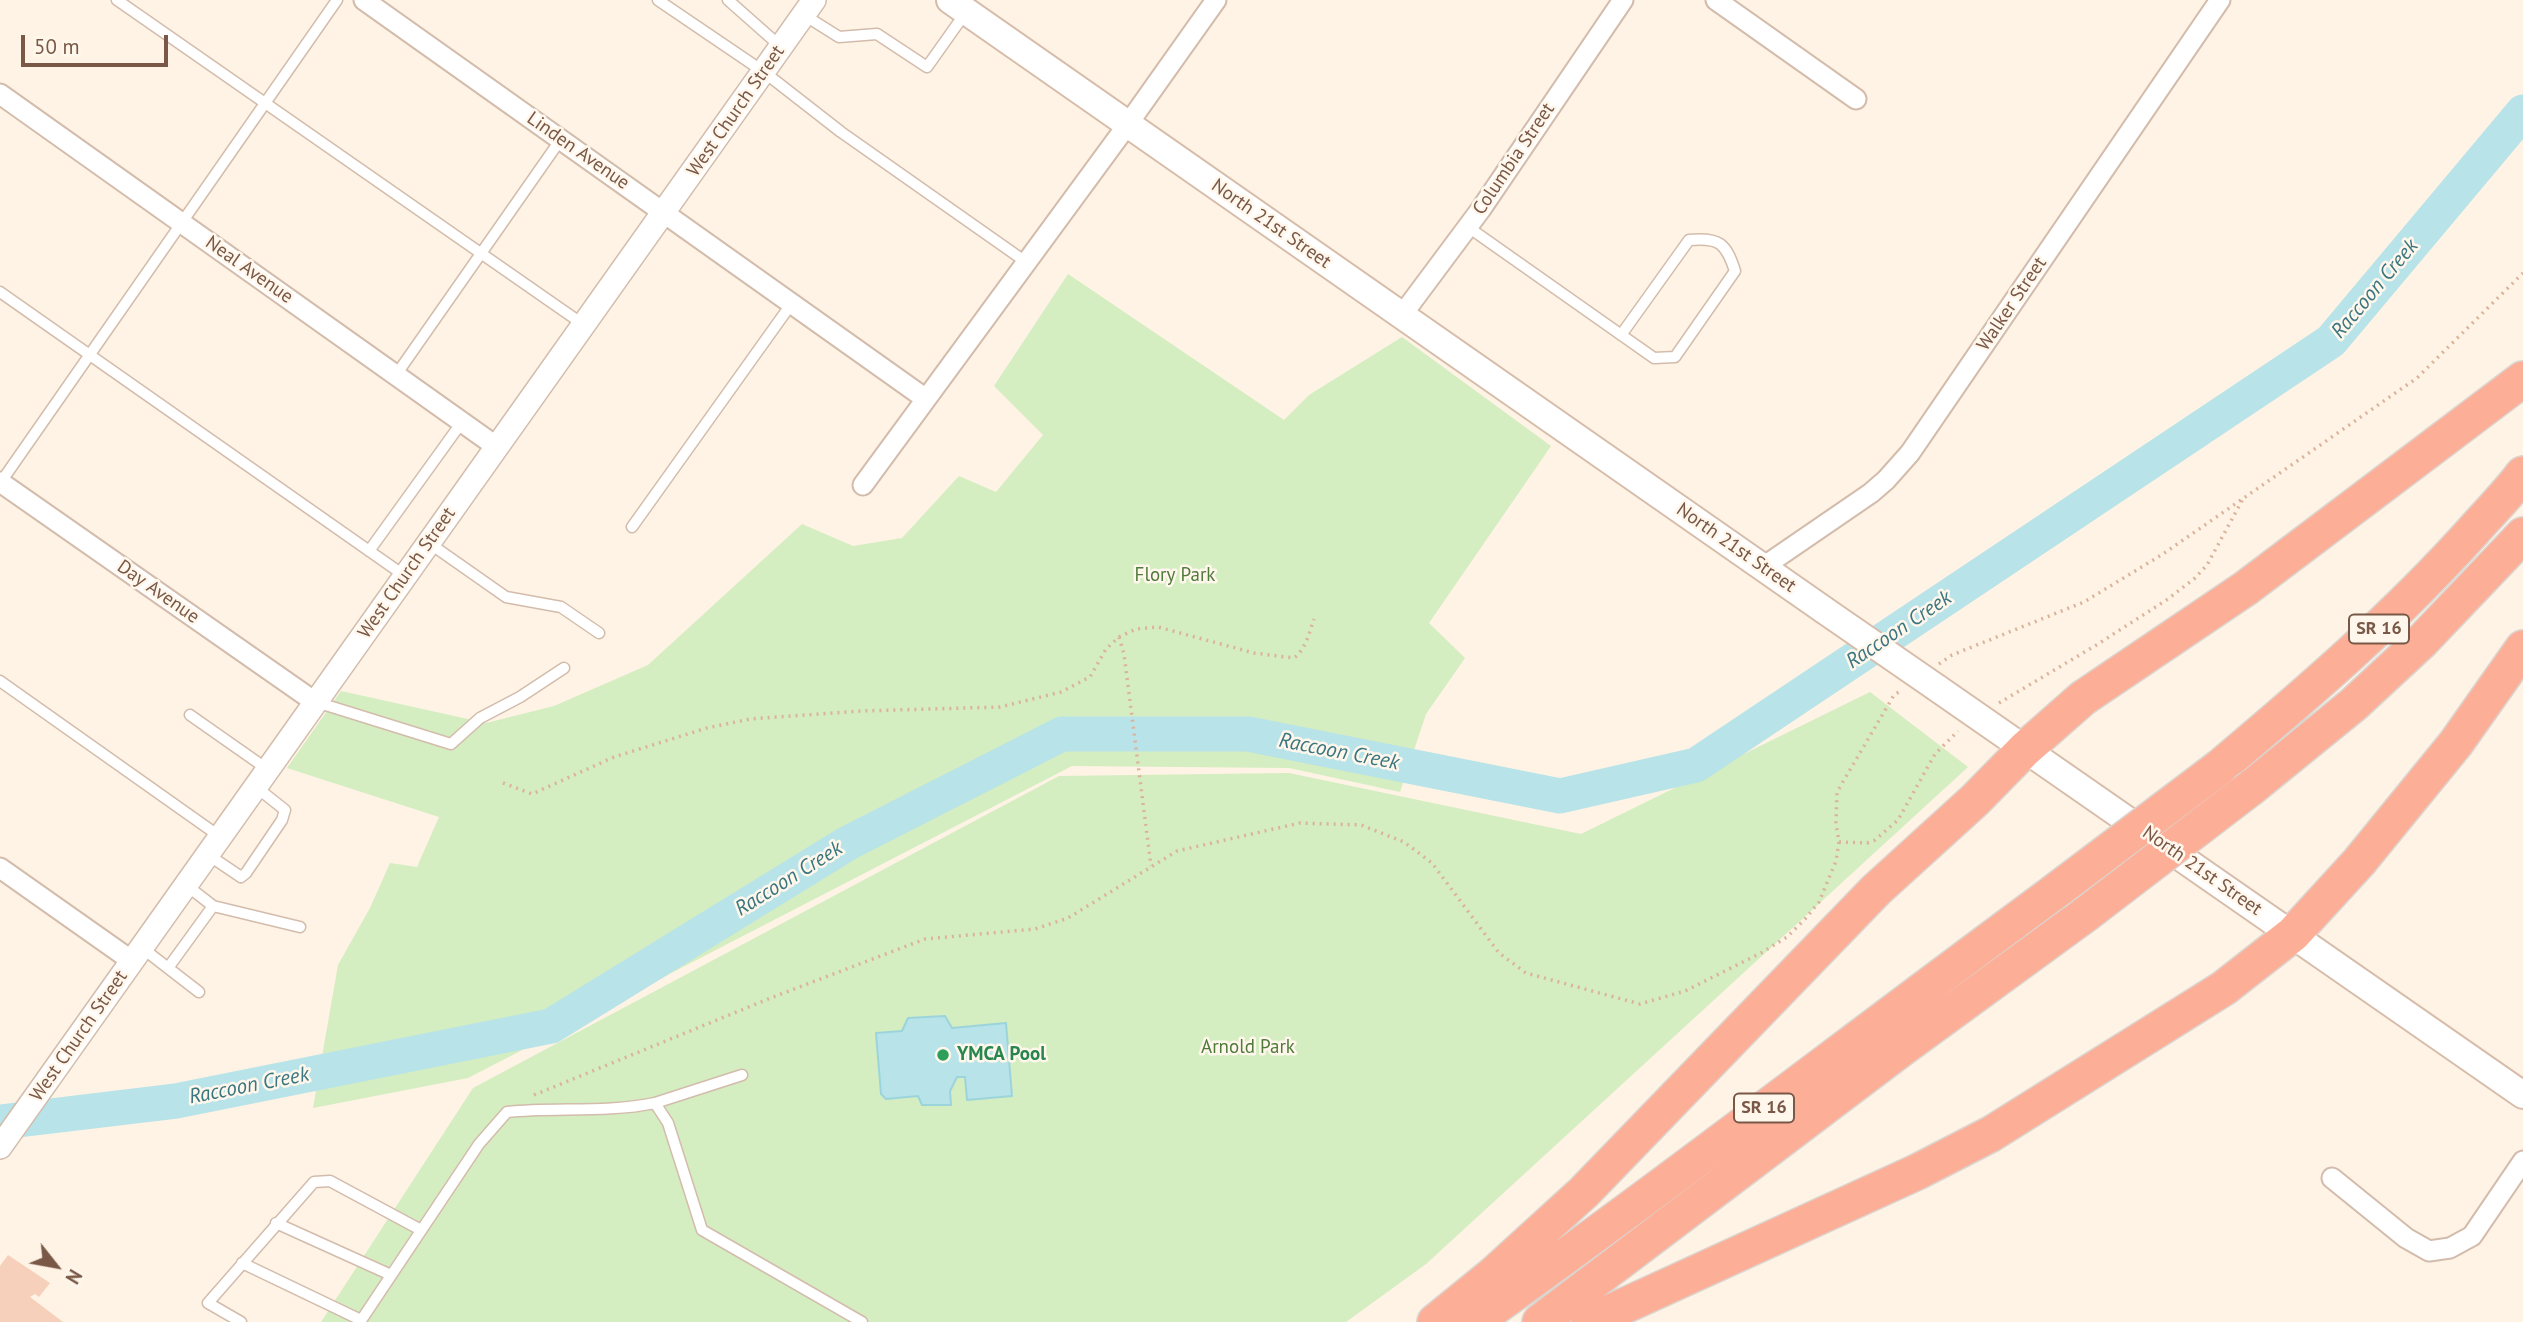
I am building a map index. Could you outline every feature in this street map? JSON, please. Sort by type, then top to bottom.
[{"type":"highway","points":[[1435,1322],[1494,1274],[1584,1192],[1876,890],[2083,698],[2246,588],[2523,379]]},
{"type":"highway","name":"SR 16","points":[[1474,1322],[1592,1238],[2220,767],[2319,684],[2386,622],[2454,552],[2523,474]]},
{"type":"highway","name":"SR 16","points":[[1540,1322],[2252,787],[2354,704],[2422,641],[2523,535]]},
{"type":"highway","points":[[1589,1322],[1917,1172],[1991,1134],[2224,988],[2293,934],[2359,862],[2456,743],[2523,648]]},
{"type":"main road","name":"North 21st Street","points":[[958,6],[1824,610],[1935,678],[1975,715],[2523,1095]]},
{"type":"street","name":"Linden Avenue","points":[[364,0],[926,399]]},
{"type":"street","points":[[863,485],[1216,0]]},
{"type":"street","name":"Columbia Street","points":[[1402,315],[1468,227],[1623,0]]},
{"type":"street","points":[[1716,0],[1856,99]]},
{"type":"street","name":"Walker Street","points":[[1763,567],[1871,493],[1910,453],[2220,0]]},
{"type":"street","name":"West Church Street","points":[[0,1147],[809,7]]},
{"type":"street","name":"Neal Avenue","points":[[0,94],[497,447]]},
{"type":"street","name":"Day Avenue","points":[[0,482],[315,702]]},
{"type":"street","points":[[0,868],[136,954]]},
{"type":"street","points":[[2332,1178],[2406,1238],[2429,1251],[2450,1248],[2472,1236],[2523,1161]]},
{"type":"lane","points":[[117,0],[584,325]]},
{"type":"lane","points":[[0,482],[337,0]]},
{"type":"lane","points":[[659,0],[764,72],[841,132],[1026,262]]},
{"type":"lane","points":[[728,0],[781,47]]},
{"type":"lane","points":[[809,7],[839,37],[877,34],[927,67],[958,6]]},
{"type":"lane","points":[[396,375],[561,139]]},
{"type":"lane","points":[[1468,227],[1621,335],[1654,358],[1675,357],[1735,271],[1728,250],[1711,238],[1689,240],[1621,335]]},
{"type":"lane","points":[[0,292],[405,576]]},
{"type":"lane","points":[[632,527],[793,303]]},
{"type":"lane","points":[[369,551],[462,422]]},
{"type":"lane","points":[[429,542],[506,597],[561,607],[599,633]]},
{"type":"lane","points":[[315,702],[451,744],[480,718],[520,697],[564,668]]},
{"type":"lane","points":[[0,681],[214,846],[241,877],[282,820],[285,810],[261,778],[190,715]]},
{"type":"lane","points":[[186,885],[213,906],[300,927]]},
{"type":"lane","points":[[168,968],[213,906]]},
{"type":"lane","points":[[136,954],[168,968],[199,992]]},
{"type":"lane","points":[[242,1263],[360,1321],[479,1143],[507,1112],[629,1108],[655,1103],[742,1075]]},
{"type":"lane","points":[[655,1103],[668,1123],[702,1230],[862,1322]]},
{"type":"lane","points":[[241,1322],[208,1303],[314,1182],[330,1181],[421,1230]]},
{"type":"lane","points":[[276,1223],[391,1275]]},
{"type":"path","points":[[1935,678],[1952,655],[2084,602],[2164,554],[2245,495],[2417,378],[2523,273]]},
{"type":"path","points":[[1839,842],[1867,843],[1875,840],[1898,820],[1935,754],[1975,715],[2009,698],[2098,644],[2168,599],[2195,578],[2207,565],[2245,495]]},
{"type":"path","points":[[503,783],[532,794],[614,757],[707,728],[750,719],[861,711],[1000,707],[1061,692],[1090,677],[1106,649],[1119,637],[1136,629],[1158,627],[1254,653],[1294,658],[1305,644],[1314,619]]},
{"type":"path","points":[[1119,637],[1124,654],[1151,866]]},
{"type":"path","points":[[507,1112],[541,1091],[925,939],[1035,929],[1068,918],[1177,851],[1300,823],[1361,825],[1404,842],[1432,863],[1499,953],[1526,973],[1640,1004],[1685,991],[1787,937],[1819,902],[1836,861],[1839,842],[1836,823],[1837,792],[1894,695],[1904,688]]},
{"type":"green space","name":"Flory Park","points":[[1068,274],[1284,420],[1309,395],[1402,337],[1551,446],[1429,623],[1465,658],[1426,714],[1400,792],[1289,768],[1072,766],[468,1078],[313,1108],[338,965],[370,908],[390,863],[417,867],[439,817],[287,768],[341,691],[486,723],[554,706],[648,665],[802,524],[853,546],[902,538],[959,476],[996,492],[1043,435],[994,386]]},
{"type":"green space","name":"Arnold Park","points":[[1870,692],[1968,767],[1426,1264],[1346,1322],[321,1322],[473,1088],[1059,776],[1289,773],[1581,834]]},
{"type":"water","name":"YMCA Pool","points":[[945,1016],[952,1028],[1006,1023],[1012,1096],[967,1100],[965,1077],[957,1077],[950,1091],[951,1105],[922,1105],[918,1096],[886,1099],[881,1094],[876,1033],[902,1031],[908,1018]]},
{"type":"building","points":[[8,1255],[50,1283],[39,1297],[35,1294],[30,1297],[63,1322],[0,1322],[0,1266]]},
{"type":"waterway","name":"Raccoon Creek","points":[[0,1122],[176,1101],[551,1026],[848,843],[1062,734],[1248,734],[1560,796],[1696,765],[2331,341],[2523,112]]},
{"type":"place","name":"YMCA Pool","points":[[943,1055]]}]
